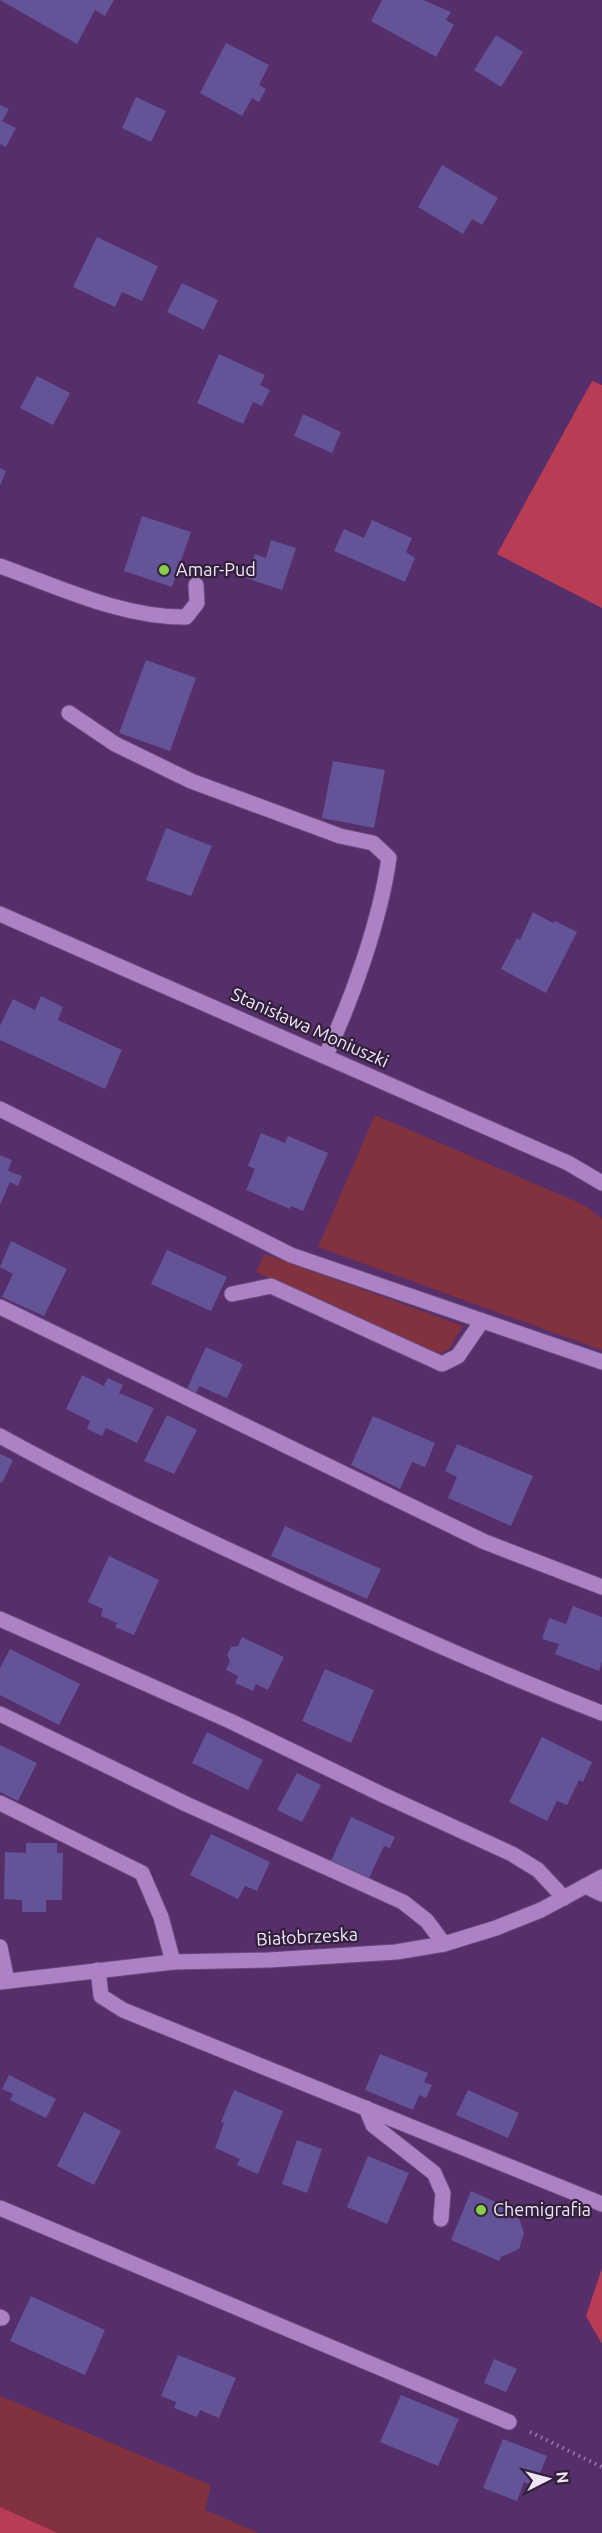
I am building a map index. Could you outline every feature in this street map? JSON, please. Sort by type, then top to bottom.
[{"type":"street","points":[[0,566],[91,599],[160,618],[186,617],[197,603],[196,585]]},
{"type":"street","points":[[69,713],[115,744],[191,781],[340,836],[373,843],[389,858],[385,883],[351,998],[326,1055]]},
{"type":"street","name":"Stanisława Moniuszki","points":[[0,914],[568,1163],[602,1183]]},
{"type":"street","points":[[0,1109],[291,1255],[602,1362]]},
{"type":"street","points":[[232,1294],[271,1286],[442,1364],[458,1356],[482,1321]]},
{"type":"street","points":[[0,1307],[485,1542],[602,1587]]},
{"type":"street","points":[[0,1436],[56,1467],[188,1532],[396,1627],[602,1713]]},
{"type":"street","points":[[0,1619],[231,1721],[381,1794],[512,1854],[538,1870],[564,1898]]},
{"type":"street","points":[[0,1714],[186,1804],[403,1902],[427,1921],[444,1944]]},
{"type":"street","points":[[0,1803],[142,1873],[161,1917],[173,1962]]},
{"type":"street","name":"Białobrzeska","points":[[4,1982],[173,1962],[269,1960],[373,1953],[444,1944],[541,1910],[602,1877]]},
{"type":"street","points":[[585,1886],[602,1894]]},
{"type":"street","points":[[0,1947],[4,1982]]},
{"type":"street","points":[[98,1970],[101,1996],[123,2010],[602,2204]]},
{"type":"street","points":[[366,2108],[373,2125],[434,2173],[443,2193],[441,2218]]},
{"type":"street","points":[[0,2208],[508,2421]]},
{"type":"path","points":[[508,2421],[602,2467]]},
{"type":"shaded area","points":[[592,381],[602,385],[602,608],[497,554]]},
{"type":"shaded area","points":[[375,1115],[584,1205],[602,1219],[602,1350],[318,1247]]},
{"type":"shaded area","points":[[265,1254],[463,1326],[449,1349],[438,1354],[256,1272]]},
{"type":"shaded area","points":[[602,2268],[602,2344],[586,2316]]},
{"type":"shaded area","points":[[0,2396],[211,2485],[205,2510],[259,2533],[58,2533],[0,2507]]},
{"type":"shaded area","points":[[0,2507],[58,2533],[0,2533]]},
{"type":"building","points":[[0,0],[114,0],[105,16],[95,10],[77,44]]},
{"type":"building","points":[[382,0],[423,0],[451,12],[446,20],[454,25],[436,57],[371,21]]},
{"type":"building","points":[[496,35],[523,52],[501,87],[474,70]]},
{"type":"building","points":[[226,43],[269,65],[259,85],[266,89],[259,102],[252,98],[242,116],[200,93]]},
{"type":"building","points":[[136,97],[166,111],[151,142],[122,128]]},
{"type":"building","points":[[0,105],[9,109],[2,121],[16,128],[6,147],[0,144]]},
{"type":"building","points":[[442,165],[498,198],[482,225],[472,219],[463,234],[418,207]]},
{"type":"building","points":[[97,237],[158,266],[142,301],[122,292],[115,307],[73,287]]},
{"type":"building","points":[[182,283],[218,300],[204,330],[167,312]]},
{"type":"building","points":[[219,354],[265,375],[260,385],[270,390],[262,406],[253,402],[243,424],[197,403]]},
{"type":"building","points":[[37,376],[70,393],[53,425],[20,408]]},
{"type":"building","points":[[303,414],[341,432],[332,453],[294,436]]},
{"type":"building","points":[[0,468],[6,471],[0,486]]},
{"type":"building","points":[[142,516],[191,532],[172,587],[124,571]]},
{"type":"building","points":[[372,520],[412,538],[406,552],[415,558],[405,582],[334,551],[344,529],[364,538]]},
{"type":"building","points":[[271,540],[296,548],[282,590],[246,578],[255,554],[266,558]]},
{"type":"building","points":[[146,660],[196,678],[170,751],[119,733]]},
{"type":"building","points":[[333,761],[385,770],[374,828],[322,818]]},
{"type":"building","points":[[166,828],[212,846],[191,896],[146,880]]},
{"type":"building","points":[[533,912],[577,932],[546,993],[501,969],[517,938],[520,940]]},
{"type":"building","points":[[41,996],[63,1007],[58,1020],[122,1050],[105,1089],[0,1040],[0,1026],[13,999],[35,1010]]},
{"type":"building","points":[[261,1133],[285,1143],[288,1136],[328,1153],[303,1211],[291,1206],[290,1209],[246,1190],[255,1169],[248,1166]]},
{"type":"building","points":[[0,1155],[12,1160],[8,1171],[22,1176],[18,1186],[10,1182],[0,1205]]},
{"type":"building","points":[[11,1241],[67,1269],[44,1316],[2,1297],[13,1274],[0,1267]]},
{"type":"building","points":[[167,1250],[227,1277],[211,1311],[151,1284]]},
{"type":"building","points":[[206,1347],[243,1364],[227,1398],[199,1386],[196,1393],[187,1389]]},
{"type":"building","points":[[82,1375],[104,1386],[108,1378],[123,1385],[119,1393],[154,1408],[137,1443],[106,1428],[102,1436],[87,1429],[90,1421],[66,1409]]},
{"type":"building","points":[[167,1415],[197,1430],[174,1474],[144,1461]]},
{"type":"building","points":[[373,1416],[435,1443],[425,1467],[412,1462],[400,1489],[351,1465]]},
{"type":"building","points":[[457,1444],[533,1476],[511,1526],[448,1498],[457,1477],[445,1471]]},
{"type":"building","points":[[0,1454],[13,1460],[2,1483],[0,1482]]},
{"type":"building","points":[[285,1526],[381,1569],[367,1599],[271,1556]]},
{"type":"building","points":[[109,1556],[159,1580],[134,1635],[115,1627],[117,1623],[101,1616],[103,1609],[88,1602]]},
{"type":"building","points":[[573,1606],[602,1617],[602,1662],[599,1671],[555,1654],[559,1644],[542,1639],[549,1618],[566,1624]]},
{"type":"building","points":[[242,1637],[284,1657],[268,1690],[256,1684],[253,1691],[235,1683],[238,1676],[226,1670],[230,1661],[227,1655],[231,1647],[238,1646]]},
{"type":"building","points":[[10,1649],[80,1684],[59,1725],[0,1695],[0,1668]]},
{"type":"building","points":[[325,1669],[374,1690],[351,1743],[302,1721]]},
{"type":"building","points":[[207,1732],[263,1760],[248,1790],[192,1763]]},
{"type":"building","points":[[542,1737],[592,1762],[583,1782],[579,1780],[567,1805],[557,1801],[547,1821],[509,1802]]},
{"type":"building","points":[[0,1745],[37,1763],[18,1801],[0,1792]]},
{"type":"building","points":[[297,1773],[321,1785],[302,1822],[277,1810]]},
{"type":"building","points":[[351,1817],[395,1837],[390,1848],[384,1846],[369,1878],[331,1861]]},
{"type":"building","points":[[211,1834],[270,1862],[257,1891],[245,1886],[238,1899],[190,1875]]},
{"type":"building","points":[[26,1843],[57,1843],[57,1853],[63,1853],[62,1900],[46,1900],[46,1912],[22,1912],[22,1900],[4,1899],[5,1852],[26,1853]]},
{"type":"building","points":[[380,2054],[428,2073],[424,2082],[432,2085],[426,2098],[419,2095],[413,2110],[365,2090]]},
{"type":"building","points":[[9,2075],[56,2099],[46,2118],[10,2100],[13,2094],[2,2089]]},
{"type":"building","points":[[234,2090],[283,2111],[258,2174],[237,2165],[240,2159],[215,2148],[224,2123],[221,2122]]},
{"type":"building","points":[[468,2090],[519,2113],[508,2138],[456,2115]]},
{"type":"building","points":[[84,2112],[121,2131],[94,2185],[57,2166]]},
{"type":"building","points":[[297,2140],[322,2149],[307,2193],[282,2184]]},
{"type":"building","points":[[368,2156],[409,2173],[387,2224],[347,2207]]},
{"type":"building","points":[[471,2191],[520,2213],[518,2215],[524,2233],[519,2249],[501,2257],[499,2261],[451,2240]]},
{"type":"building","points":[[31,2296],[105,2330],[85,2375],[10,2341]]},
{"type":"building","points":[[178,2355],[236,2378],[219,2418],[200,2410],[197,2417],[174,2408],[176,2402],[161,2396]]},
{"type":"building","points":[[494,2359],[517,2369],[506,2392],[484,2383]]},
{"type":"building","points":[[401,2395],[459,2419],[438,2466],[380,2442]]},
{"type":"building","points":[[503,2439],[547,2456],[535,2486],[524,2482],[517,2501],[483,2488]]},
{"type":"place","name":"Amar-Pud","points":[[164,570]]},
{"type":"place","name":"Chemigrafia","points":[[481,2210]]}]
